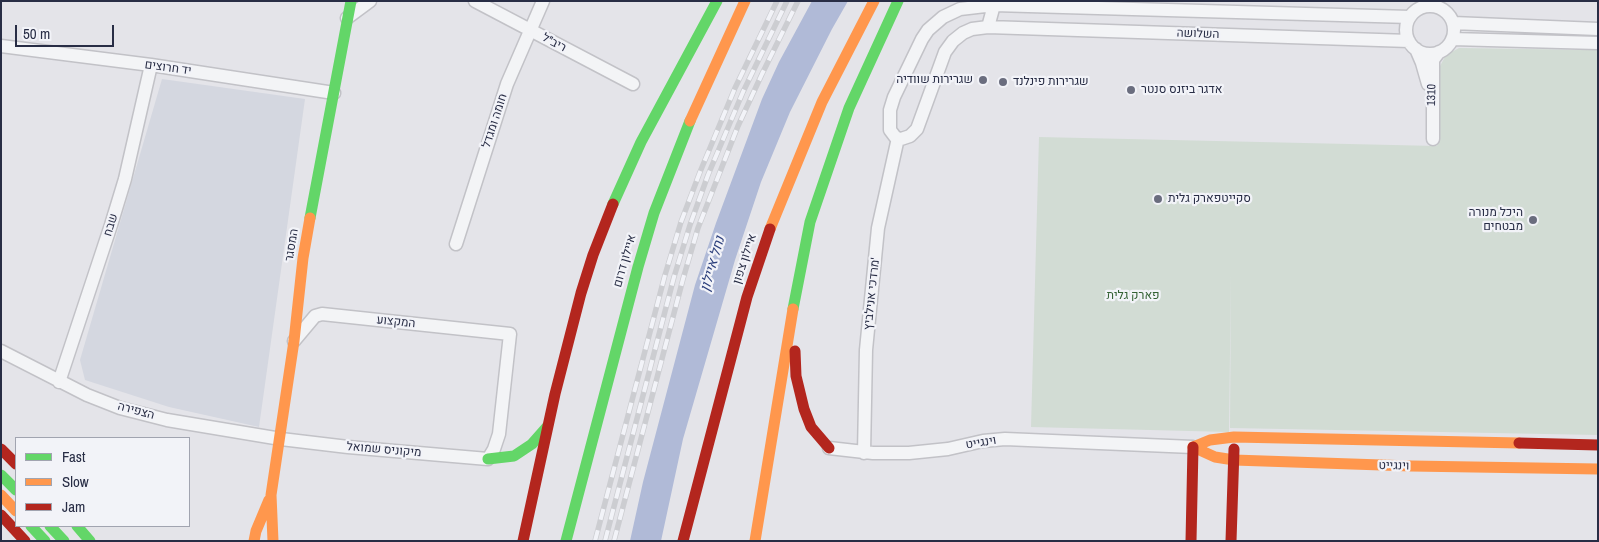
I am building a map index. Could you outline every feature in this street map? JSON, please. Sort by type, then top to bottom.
[{"type":"main road","name":"המסגר","points":[[273,541],[272,495],[294,341],[302,258],[347,18],[352,1]]},
{"type":"main road","points":[[523,541],[548,427],[581,293],[605,224],[641,142],[717,1]]},
{"type":"main road","name":"איילון דרום","points":[[566,541],[654,213],[695,108],[745,1]]},
{"type":"main road","name":"איילון צפון","points":[[683,541],[747,297],[762,250],[779,203],[822,102],[874,1]]},
{"type":"main road","points":[[755,541],[794,304],[810,222],[849,108],[898,1]]},
{"type":"main road","points":[[794,304],[796,376],[800,398],[811,427],[829,448]]},
{"type":"main road","points":[[488,459],[514,456],[532,444],[548,427]]},
{"type":"main road","points":[[1231,541],[1234,438]]},
{"type":"main road","name":"וינגייט","points":[[1193,447],[1210,440],[1234,438],[1598,445]]},
{"type":"main road","points":[[1191,541],[1193,447]]},
{"type":"main road","name":"וינגייט","points":[[1193,447],[1215,457],[1234,460],[1410,466],[1598,469]]},
{"type":"main road","points":[[1,449],[15,463]]},
{"type":"main road","points":[[1,475],[15,489]]},
{"type":"main road","points":[[1,495],[15,510]]},
{"type":"main road","name":"המסגר","points":[[254,541],[256,531],[272,495]]},
{"type":"main road","points":[[1,515],[25,541]]},
{"type":"main road","points":[[760,517],[767,541]]},
{"type":"main road","points":[[32,527],[45,541]]},
{"type":"main road","points":[[51,527],[64,541]]},
{"type":"main road","points":[[78,527],[90,541]]},
{"type":"street","points":[[347,18],[370,1]]},
{"type":"street","name":"ריב\"ל","points":[[475,1],[633,84]]},
{"type":"street","name":"חומה ומגדל","points":[[456,244],[507,84],[543,1]]},
{"type":"street","points":[[994,3],[988,26],[972,28],[962,33],[953,41],[945,52],[939,66],[917,130],[910,136],[898,138],[892,134],[890,130],[890,110],[894,97],[928,30],[951,12],[994,3]]},
{"type":"street","name":"השלושה","points":[[994,3],[1230,7],[1410,17]]},
{"type":"street","points":[[1412,45],[1431,54],[1439,52],[1449,45],[1454,34],[1453,24],[1445,11],[1431,4],[1416,11],[1410,17],[1407,25],[1406,33],[1427,79],[1432,109]]},
{"type":"street","points":[[1453,24],[1598,29]]},
{"type":"street","name":"השלושה","points":[[988,26],[1412,45]]},
{"type":"street","points":[[1452,40],[1598,43]]},
{"type":"street","name":"יד חרוצים","points":[[1,46],[151,65],[334,92]]},
{"type":"street","name":"1310","points":[[1433,139],[1433,60],[1439,52]]},
{"type":"street","name":"שבח","points":[[59,382],[125,179],[151,65]]},
{"type":"street","name":"מרדכי אנילביץ'","points":[[864,453],[866,350],[878,228],[898,138]]},
{"type":"street","name":"המקצוע","points":[[294,341],[315,316],[322,314],[510,334],[499,434],[488,459]]},
{"type":"street","name":"הצפירה","points":[[1,351],[87,396],[139,413],[185,423],[281,439]]},
{"type":"street","name":"מיקוניס שמואל","points":[[281,439],[348,447],[488,459]]},
{"type":"street","name":"וינגייט","points":[[829,448],[864,453],[937,450],[983,441],[1005,439],[1193,447]]},
{"type":"shaded area","points":[[162,79],[305,99],[259,427],[169,407],[85,380],[80,360]]},
{"type":"green space","name":"היכל מנורה מבטחים","points":[[1459,48],[1598,50],[1598,435],[1230,428],[1231,274],[1229,432],[1031,427],[1039,137],[1437,146],[1440,66],[1446,55]]},
{"type":"water","name":"נחל איילון","points":[[812,1],[848,1],[790,112],[761,182],[735,260],[683,439],[661,541],[630,541],[643,482],[695,285],[762,99],[779,62]]},
{"type":"railway","points":[[595,541],[665,275],[681,222],[735,88],[777,1]]},
{"type":"railway","points":[[605,541],[674,277],[690,225],[708,175],[743,92],[787,1]]},
{"type":"railway","points":[[614,541],[698,228],[738,126],[798,1]]},
{"type":"traffic: fast","points":[[310,218],[351,1]]},
{"type":"traffic: fast","points":[[613,204],[641,142],[717,1]]},
{"type":"traffic: fast","points":[[793,309],[810,222],[849,108],[898,1]]},
{"type":"traffic: fast","points":[[566,541],[638,267],[654,213],[690,121]]},
{"type":"traffic: fast","points":[[488,459],[514,456],[532,444],[547,427]]},
{"type":"traffic: fast","points":[[1,475],[15,489]]},
{"type":"traffic: fast","points":[[32,527],[45,541]]},
{"type":"traffic: fast","points":[[51,527],[64,541]]},
{"type":"traffic: fast","points":[[78,527],[90,541]]},
{"type":"traffic: slow","points":[[690,121],[745,1]]},
{"type":"traffic: slow","points":[[770,229],[822,102],[874,1]]},
{"type":"traffic: slow","points":[[273,541],[271,495],[310,218]]},
{"type":"traffic: slow","points":[[755,541],[793,309]]},
{"type":"traffic: slow","points":[[1193,447],[1210,440],[1234,437],[1519,443]]},
{"type":"traffic: slow","points":[[1193,447],[1215,457],[1234,460],[1411,466],[1598,469]]},
{"type":"traffic: slow","points":[[1,495],[15,510]]},
{"type":"traffic: slow","points":[[254,541],[256,531],[269,500]]},
{"type":"traffic: jam","points":[[523,541],[555,394],[581,293],[593,255],[613,204]]},
{"type":"traffic: jam","points":[[683,541],[747,297],[770,229]]},
{"type":"traffic: jam","points":[[795,351],[796,376],[804,409],[811,427],[829,448]]},
{"type":"traffic: jam","points":[[1519,443],[1598,445]]},
{"type":"traffic: jam","points":[[1191,541],[1193,447]]},
{"type":"traffic: jam","points":[[1,449],[15,463]]},
{"type":"traffic: jam","points":[[1231,541],[1234,449]]},
{"type":"traffic: jam","points":[[1,515],[25,541]]},
{"type":"place","name":"שגרירות שוודיה","points":[[983,80]]},
{"type":"place","name":"שגרירות פינלנד","points":[[1003,82]]},
{"type":"place","name":"אדגר ביזנס סנטר","points":[[1131,90]]},
{"type":"place","name":"סקייטפארק גלית","points":[[1158,199]]},
{"type":"place","name":"היכל מנורה מבטחים","points":[[1533,220]]},
{"type":"park label","name":"פארק גלית","points":[[1133,296]]}]
